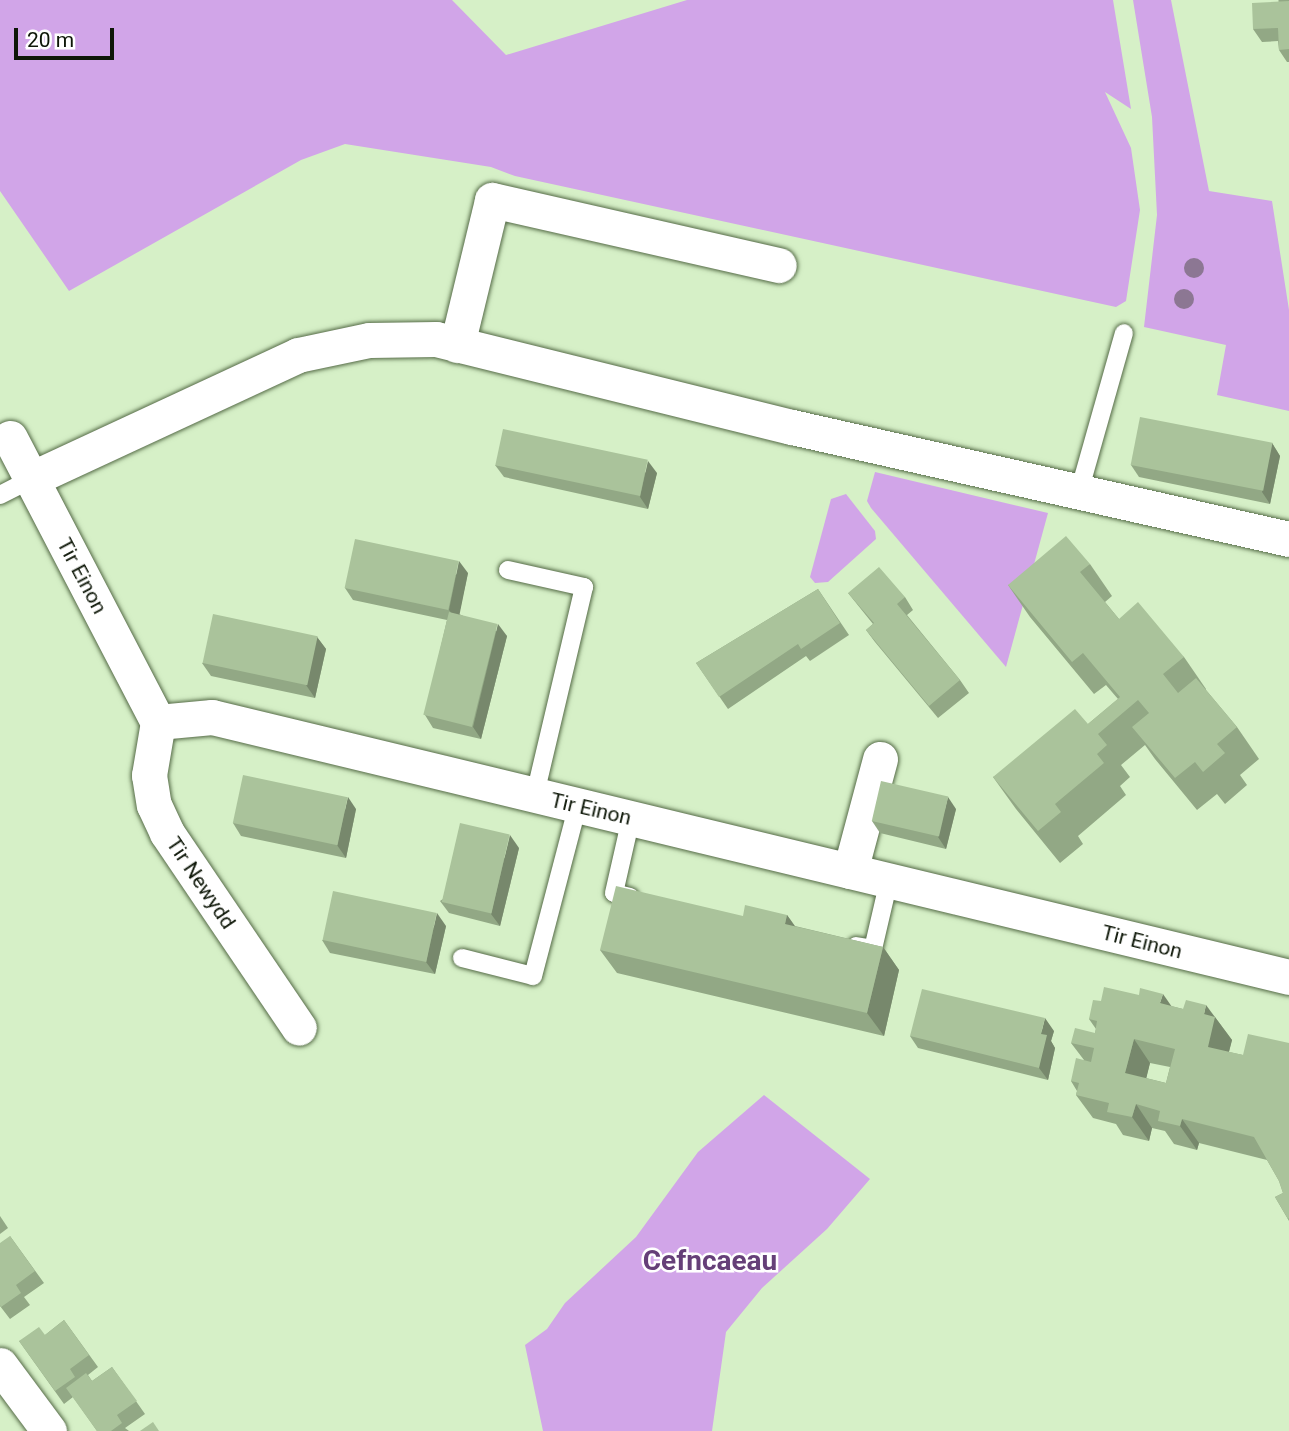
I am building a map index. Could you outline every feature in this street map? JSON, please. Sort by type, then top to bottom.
[{"type":"street","points":[[457,345],[492,200],[779,265]]},
{"type":"street","points":[[31,479],[298,355],[369,340],[436,339],[1289,540]]},
{"type":"street","name":"Tir Einon","points":[[10,438],[158,722],[212,717],[1289,977]]},
{"type":"street","name":"Tir Newydd","points":[[158,722],[149,775],[155,805],[167,832],[299,1028]]},
{"type":"street","points":[[850,871],[880,759]]},
{"type":"street","points":[[0,1366],[49,1431]]},
{"type":"lane","points":[[1079,492],[1124,333]]},
{"type":"lane","points":[[0,495],[31,479]]},
{"type":"lane","points":[[508,570],[584,587],[535,795]]},
{"type":"lane","points":[[462,958],[533,976],[578,805]]},
{"type":"lane","points":[[631,818],[614,893],[642,900]]},
{"type":"lane","points":[[832,940],[873,949],[889,880]]},
{"type":"shaded area","points":[[0,0],[452,0],[506,55],[687,0],[1113,0],[1131,109],[1105,92],[1131,148],[1140,210],[1126,301],[1116,307],[515,176],[491,167],[345,144],[301,160],[69,291],[0,191]]},
{"type":"shaded area","points":[[1133,0],[1171,0],[1209,191],[1272,201],[1289,310],[1289,411],[1217,395],[1226,345],[1144,327],[1157,215],[1152,117]]},
{"type":"shaded area","points":[[875,472],[1048,513],[1006,667],[871,508],[867,501]]},
{"type":"shaded area","points":[[846,494],[875,531],[876,539],[828,582],[815,583],[810,577],[831,499]]},
{"type":"shaded area","points":[[764,1095],[870,1179],[827,1229],[762,1288],[726,1332],[712,1431],[543,1431],[525,1345],[547,1329],[565,1303],[636,1237],[698,1152]]},
{"type":"building","points":[[1289,1],[1289,49],[1279,50],[1278,28],[1253,29],[1252,3]]},
{"type":"building","points":[[1140,417],[1273,443],[1263,491],[1131,465]]},
{"type":"building","points":[[503,429],[648,460],[640,496],[495,465]]},
{"type":"building","points":[[1066,536],[1090,564],[1080,572],[1119,619],[1138,602],[1184,657],[1163,674],[1178,693],[1196,678],[1237,727],[1217,744],[1225,753],[1203,772],[1195,762],[1175,778],[1132,727],[1149,713],[1138,700],[1098,734],[1107,745],[1097,754],[1104,763],[1055,804],[1061,812],[1038,831],[993,777],[1075,709],[1088,724],[1120,697],[1083,653],[1072,662],[1008,585]]},
{"type":"building","points":[[355,539],[459,561],[448,610],[345,588]]},
{"type":"building","points":[[879,567],[905,597],[897,604],[960,680],[929,706],[866,630],[874,623],[848,593]]},
{"type":"building","points":[[818,589],[840,623],[801,649],[798,644],[719,697],[696,663]]},
{"type":"building","points":[[449,612],[498,624],[472,727],[423,715]]},
{"type":"building","points":[[213,614],[318,636],[307,685],[203,663]]},
{"type":"building","points":[[243,775],[348,797],[337,845],[233,823]]},
{"type":"building","points":[[881,781],[948,797],[939,836],[872,821]]},
{"type":"building","points":[[460,823],[510,834],[491,913],[442,902]]},
{"type":"building","points":[[616,886],[743,916],[745,905],[787,915],[785,924],[883,947],[867,1013],[600,950]]},
{"type":"building","points":[[333,891],[437,913],[426,962],[323,940]]},
{"type":"building","points":[[1104,987],[1139,995],[1140,988],[1163,994],[1160,1003],[1183,1009],[1186,1000],[1206,1005],[1204,1014],[1215,1017],[1208,1047],[1243,1055],[1248,1034],[1289,1043],[1288,1219],[1275,1197],[1283,1193],[1279,1181],[1254,1137],[1182,1119],[1180,1126],[1158,1121],[1160,1111],[1136,1104],[1132,1117],[1107,1112],[1109,1103],[1076,1095],[1079,1083],[1071,1081],[1076,1058],[1091,1062],[1094,1048],[1071,1043],[1075,1028],[1095,1033],[1097,1021],[1089,1019],[1093,1000],[1101,1001]],"holes":[[[1134,1039],[1175,1049],[1166,1083],[1125,1073]]]},
{"type":"building","points":[[922,989],[1045,1018],[1041,1034],[1047,1035],[1039,1068],[910,1036]]},
{"type":"building","points":[[10,1236],[35,1271],[16,1285],[21,1293],[1,1307],[0,1243]]},
{"type":"building","points":[[64,1320],[89,1355],[70,1369],[75,1377],[55,1391],[19,1341],[39,1327],[45,1335]]},
{"type":"building","points":[[112,1367],[137,1401],[117,1415],[122,1423],[111,1431],[97,1431],[66,1388],[86,1373],[92,1381]]},
{"type":"building","points":[[153,1422],[159,1431],[140,1431]]},
{"type":"district","name":"Cefncaeau","points":[[710,1261]]}]
